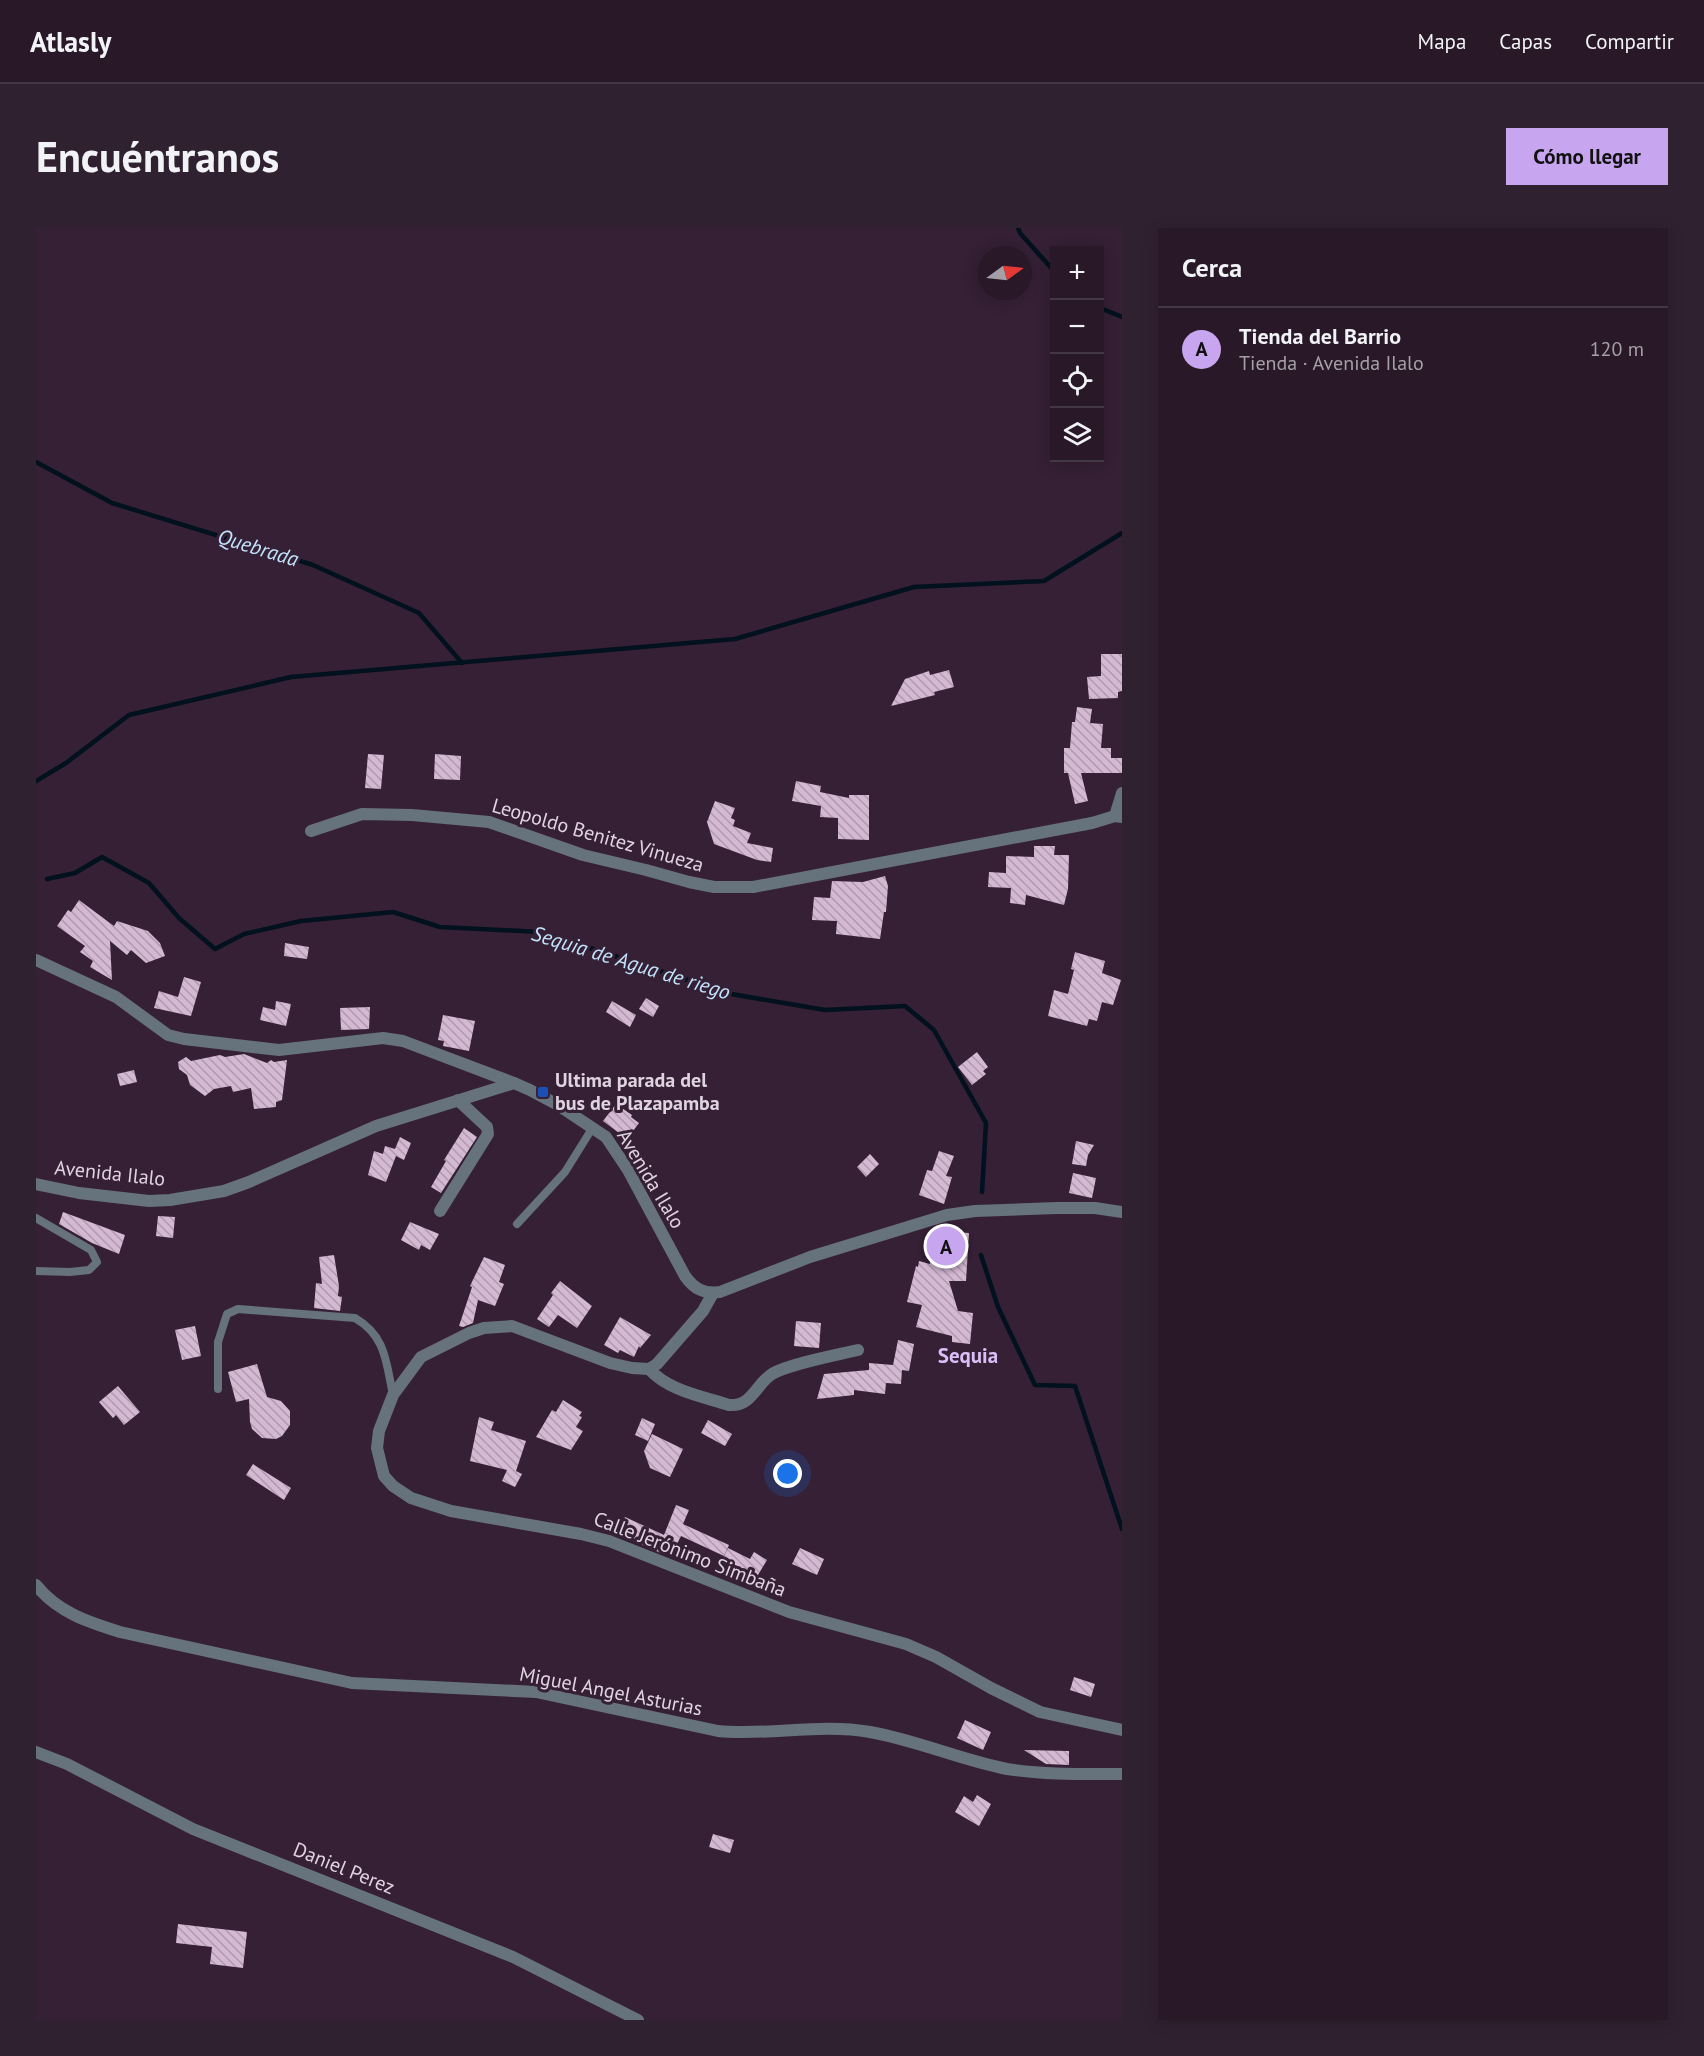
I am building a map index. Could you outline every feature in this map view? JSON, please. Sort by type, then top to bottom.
[{"type":"street","points":[[1118,817],[1122,793]]},
{"type":"street","name":"Leopoldo Benitez Vinueza","points":[[311,831],[362,814],[412,815],[489,822],[583,855],[689,882],[732,888],[753,887],[946,852],[1118,817]]},
{"type":"street","points":[[36,960],[116,997],[168,1035],[184,1039],[279,1050],[382,1038],[403,1041],[514,1083]]},
{"type":"street","name":"Avenida Ilalo","points":[[36,1184],[79,1193],[149,1201],[224,1191],[376,1126],[514,1083],[530,1089],[606,1137],[614,1147],[691,1285],[706,1293],[713,1293]]},
{"type":"street","points":[[440,1211],[488,1134],[487,1127],[458,1100]]},
{"type":"street","points":[[858,1350],[771,1374],[746,1402],[738,1406],[673,1387],[658,1379],[649,1369],[657,1364],[703,1311],[713,1293],[729,1289],[810,1257],[947,1215],[975,1211],[1057,1208],[1095,1208],[1122,1212]]},
{"type":"street","name":"Calle Jerónimo Simbaña","points":[[649,1369],[610,1363],[512,1326],[493,1327],[469,1333],[421,1358],[393,1395],[379,1431],[377,1448],[384,1476],[393,1486],[411,1498],[451,1511],[609,1541],[789,1612],[906,1644],[936,1657],[1040,1712],[1122,1730]]},
{"type":"street","name":"Miguel Angel Asturias","points":[[36,1585],[66,1612],[95,1624],[142,1637],[352,1683],[536,1692],[718,1731],[740,1733],[843,1729],[869,1731],[1007,1768],[1056,1774],[1122,1774]]},
{"type":"street","name":"Daniel Perez","points":[[36,1752],[67,1764],[193,1829],[513,1957],[638,2020]]},
{"type":"lane","points":[[517,1224],[565,1172],[593,1127]]},
{"type":"lane","points":[[36,1218],[91,1250],[97,1262],[89,1270],[36,1271]]},
{"type":"lane","points":[[218,1389],[218,1342],[226,1314],[238,1309],[355,1318],[369,1326],[381,1342],[393,1395]]},
{"type":"building","points":[[1101,654],[1122,654],[1122,691],[1118,692],[1118,698],[1089,699],[1087,677],[1101,676]]},
{"type":"building","points":[[949,670],[954,687],[934,692],[935,695],[891,706],[905,679],[929,671],[930,675]]},
{"type":"building","points":[[1077,707],[1092,709],[1090,723],[1103,724],[1101,748],[1111,748],[1111,758],[1122,758],[1122,773],[1081,773],[1088,801],[1075,804],[1068,773],[1064,773],[1064,748],[1070,748],[1072,722],[1075,722]]},
{"type":"building","points":[[368,754],[384,755],[381,789],[365,788]]},
{"type":"building","points":[[435,754],[461,756],[460,780],[434,779]]},
{"type":"building","points":[[796,781],[821,786],[820,792],[849,798],[849,795],[869,795],[869,840],[838,839],[838,818],[820,817],[821,806],[792,801]]},
{"type":"building","points":[[715,801],[735,808],[731,818],[735,820],[733,826],[751,833],[747,843],[773,848],[771,862],[757,860],[714,844],[707,822]]},
{"type":"building","points":[[1034,846],[1055,846],[1054,855],[1069,855],[1068,889],[1064,905],[1026,895],[1025,905],[1010,903],[1011,888],[988,887],[989,872],[1006,873],[1006,856],[1034,857]]},
{"type":"building","points":[[885,876],[888,886],[886,912],[884,912],[880,939],[836,934],[837,921],[812,920],[814,897],[830,898],[832,881],[863,882]]},
{"type":"building","points":[[79,900],[114,926],[117,921],[148,931],[160,943],[165,956],[146,963],[131,950],[127,955],[110,941],[112,980],[90,967],[93,961],[80,952],[85,946],[57,926],[68,910],[71,912]]},
{"type":"building","points":[[285,943],[309,947],[307,959],[284,956]]},
{"type":"building","points":[[1075,952],[1105,961],[1102,973],[1121,980],[1113,1005],[1102,1002],[1097,1021],[1089,1019],[1087,1026],[1048,1016],[1054,990],[1068,994],[1074,970],[1071,969]]},
{"type":"building","points":[[184,977],[201,982],[191,1016],[154,1008],[159,991],[178,997]]},
{"type":"building","points":[[646,998],[659,1006],[653,1017],[639,1009]]},
{"type":"building","points":[[276,1001],[291,1004],[286,1026],[260,1020],[263,1007],[275,1010]]},
{"type":"building","points":[[612,1001],[636,1015],[630,1027],[606,1012]]},
{"type":"building","points":[[370,1007],[369,1029],[341,1030],[340,1008]]},
{"type":"building","points":[[443,1015],[475,1021],[469,1051],[443,1046],[444,1041],[438,1040]]},
{"type":"building","points":[[977,1052],[988,1067],[983,1071],[986,1074],[972,1085],[958,1067]]},
{"type":"building","points":[[244,1054],[267,1063],[271,1060],[274,1062],[287,1060],[282,1100],[276,1102],[276,1107],[254,1109],[251,1088],[233,1092],[231,1086],[214,1089],[205,1096],[190,1085],[187,1075],[179,1069],[178,1062],[186,1057],[191,1061],[220,1055],[225,1057]]},
{"type":"building","points":[[134,1070],[137,1082],[120,1086],[117,1074]]},
{"type":"building","points":[[616,1104],[639,1123],[627,1139],[603,1121]]},
{"type":"building","points":[[464,1128],[477,1137],[441,1193],[431,1187],[446,1161],[444,1160]]},
{"type":"building","points":[[400,1137],[411,1143],[404,1160],[396,1156],[386,1182],[368,1175],[374,1151],[383,1154],[385,1146],[395,1149]]},
{"type":"building","points":[[1076,1141],[1094,1145],[1088,1155],[1086,1166],[1072,1164]]},
{"type":"building","points":[[939,1151],[954,1156],[946,1176],[952,1177],[944,1204],[919,1195],[927,1170],[932,1171]]},
{"type":"building","points":[[870,1154],[879,1164],[866,1177],[857,1167]]},
{"type":"building","points":[[1073,1173],[1096,1178],[1092,1198],[1069,1193]]},
{"type":"building","points":[[63,1212],[125,1235],[119,1254],[92,1243],[59,1224]]},
{"type":"building","points":[[158,1216],[175,1217],[173,1238],[156,1236]]},
{"type":"building","points":[[410,1222],[439,1234],[430,1250],[421,1245],[419,1250],[401,1240]]},
{"type":"building","points":[[937,1231],[969,1233],[966,1281],[949,1281],[958,1311],[973,1313],[970,1344],[952,1342],[952,1336],[916,1327],[922,1305],[907,1302],[919,1261],[930,1264],[930,1251],[937,1252]]},
{"type":"building","points":[[334,1255],[339,1286],[338,1296],[342,1297],[340,1311],[314,1308],[316,1283],[322,1284],[319,1257]]},
{"type":"building","points":[[484,1257],[505,1265],[499,1282],[504,1284],[495,1306],[478,1300],[473,1323],[463,1327],[459,1326],[472,1287],[470,1286]]},
{"type":"building","points":[[560,1281],[592,1306],[577,1328],[558,1315],[549,1327],[537,1319]]},
{"type":"building","points":[[620,1317],[651,1335],[640,1348],[639,1346],[634,1357],[620,1350],[618,1353],[604,1345]]},
{"type":"building","points":[[796,1321],[821,1323],[819,1348],[794,1346]]},
{"type":"building","points":[[195,1326],[201,1356],[182,1360],[175,1330]]},
{"type":"building","points":[[898,1340],[914,1344],[909,1371],[902,1370],[901,1384],[886,1383],[885,1394],[854,1390],[854,1395],[817,1399],[824,1374],[869,1370],[869,1363],[893,1365]]},
{"type":"building","points":[[257,1364],[267,1397],[281,1401],[290,1411],[290,1425],[282,1436],[276,1439],[262,1438],[252,1429],[249,1399],[236,1402],[228,1372]]},
{"type":"building","points":[[118,1386],[140,1412],[124,1425],[116,1415],[113,1418],[99,1402]]},
{"type":"building","points":[[563,1400],[582,1412],[579,1416],[582,1417],[576,1427],[583,1431],[571,1450],[536,1437],[552,1410],[556,1412]]},
{"type":"building","points":[[479,1417],[494,1422],[491,1430],[526,1441],[516,1471],[522,1474],[515,1487],[502,1481],[507,1470],[470,1461]]},
{"type":"building","points":[[642,1418],[655,1424],[648,1441],[635,1435]]},
{"type":"building","points":[[708,1420],[732,1434],[725,1446],[701,1433]]},
{"type":"building","points":[[652,1434],[683,1449],[670,1477],[650,1468],[644,1451]]},
{"type":"building","points":[[253,1464],[291,1488],[284,1500],[246,1475]]},
{"type":"building","points":[[676,1505],[689,1510],[683,1524],[729,1545],[724,1556],[681,1536],[677,1544],[669,1540],[663,1554],[619,1531],[625,1517],[664,1535]]},
{"type":"building","points":[[728,1548],[750,1559],[754,1552],[767,1560],[752,1585],[718,1568]]},
{"type":"building","points":[[800,1548],[824,1559],[817,1575],[792,1564]]},
{"type":"building","points":[[1074,1677],[1095,1684],[1091,1697],[1070,1690]]},
{"type":"building","points":[[965,1720],[991,1732],[983,1750],[957,1738]]},
{"type":"building","points":[[1024,1750],[1069,1751],[1069,1765],[1046,1764]]},
{"type":"building","points":[[977,1795],[991,1804],[979,1826],[955,1812],[964,1796],[973,1802]]},
{"type":"building","points":[[713,1834],[734,1840],[730,1853],[709,1847]]},
{"type":"building","points":[[178,1924],[247,1932],[243,1968],[210,1964],[212,1947],[176,1943]]},
{"type":"waterway","points":[[1018,228],[1050,267]]},
{"type":"waterway","points":[[1104,310],[1122,317]]},
{"type":"waterway","name":"Quebrada","points":[[36,462],[112,503],[313,565],[419,613],[462,663]]},
{"type":"waterway","points":[[36,781],[66,763],[129,715],[291,677],[735,639],[914,587],[1044,581],[1122,533]]},
{"type":"waterway","name":"Sequia de Agua de riego","points":[[47,879],[75,873],[102,857],[149,883],[179,918],[215,949],[244,934],[301,921],[393,912],[440,927],[541,932],[731,994],[825,1010],[905,1006],[934,1030],[986,1123],[982,1192]]},
{"type":"waterway","points":[[981,1255],[998,1307],[1035,1385],[1075,1386],[1122,1529]]},
{"type":"place","name":"Ultima parada del bus de Plazapamba","points":[[543,1092]]},
{"type":"place","name":"Tienda del Barrio","points":[[946,1246]]},
{"type":"district","name":"Sequia","points":[[968,1356]]}]
